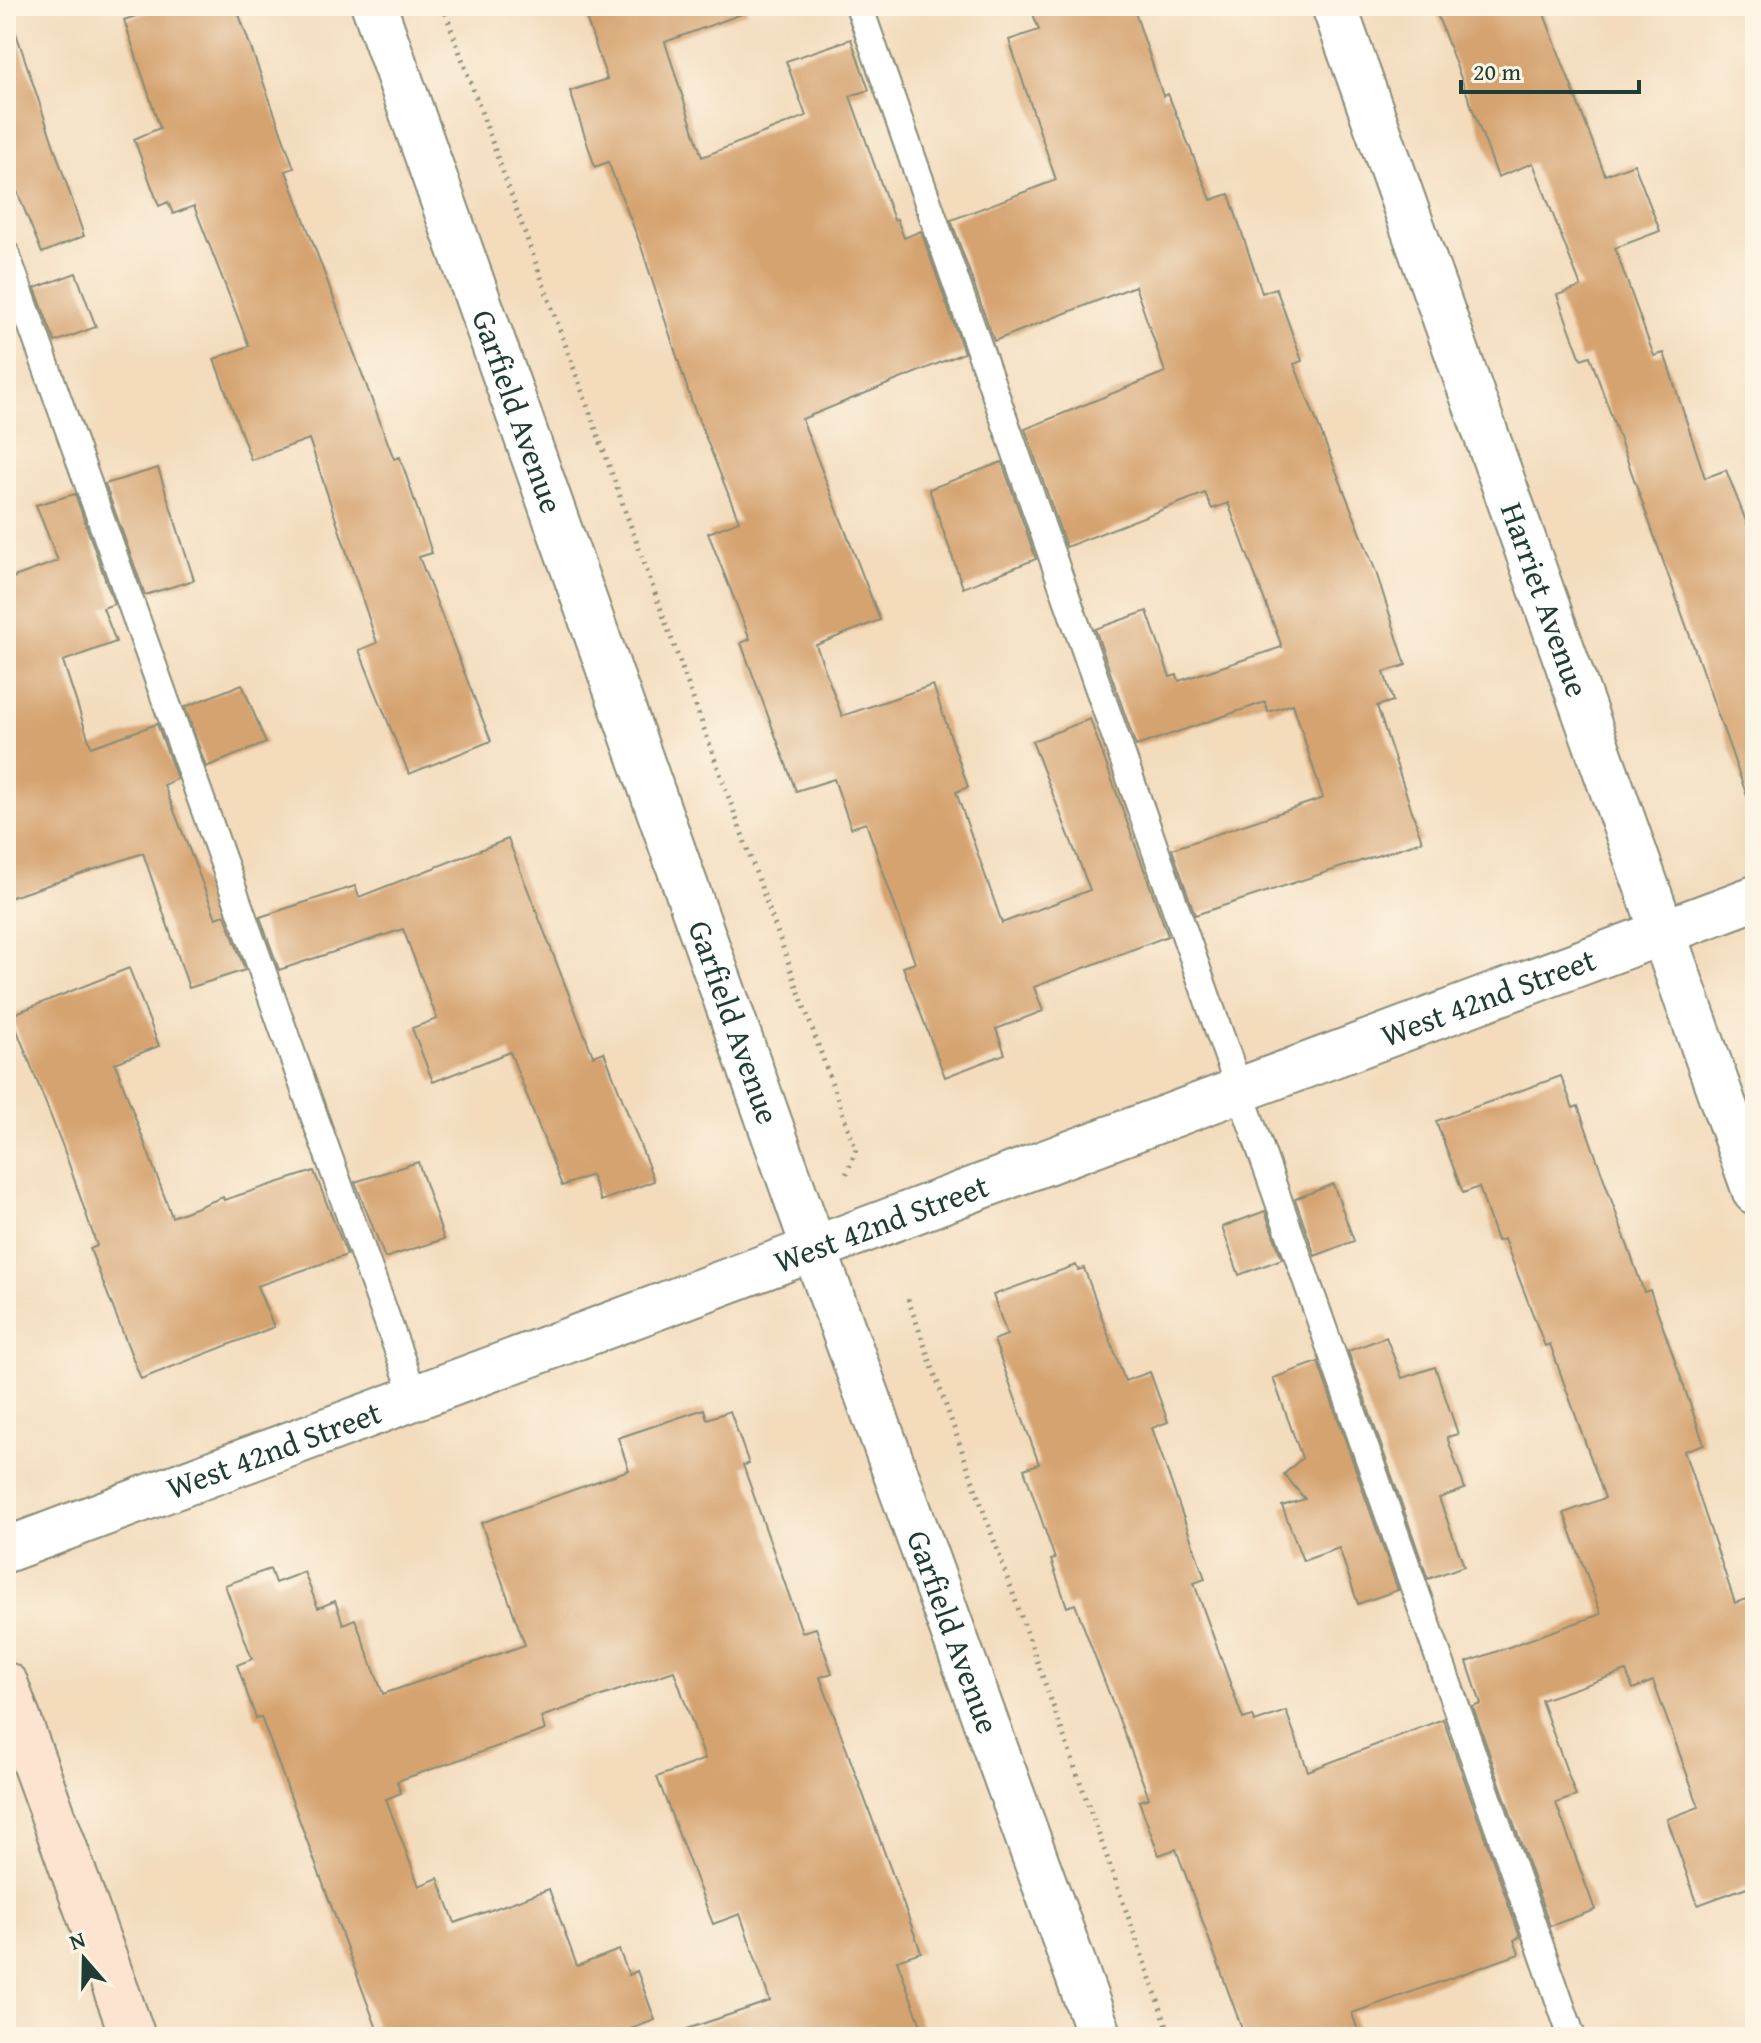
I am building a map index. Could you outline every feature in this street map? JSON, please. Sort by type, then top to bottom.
[{"type":"main road","points":[[6,1685],[133,2037]]},
{"type":"street","name":"Garfield Avenue","points":[[374,6],[815,1251],[1100,2037]]},
{"type":"street","name":"Harriet Avenue","points":[[1334,6],[1755,1192]]},
{"type":"street","name":"West 42nd Street","points":[[6,1550],[815,1251],[1660,931],[1755,898]]},
{"type":"lane","points":[[859,6],[1572,2037]]},
{"type":"lane","points":[[6,254],[415,1398]]},
{"type":"path","points":[[443,6],[856,1150],[843,1183]]},
{"type":"path","points":[[908,1299],[1171,2037]]},
{"type":"building","points":[[165,6],[236,6],[294,168],[286,171],[394,459],[400,457],[432,553],[419,557],[491,741],[409,774],[359,650],[377,643],[309,439],[251,460],[214,359],[249,346],[194,206],[173,214],[168,202],[159,206],[134,139],[160,128],[124,20]]},
{"type":"building","points":[[582,6],[746,6],[747,12],[665,42],[702,157],[806,116],[786,61],[851,39],[869,90],[850,96],[894,220],[897,219],[904,238],[921,231],[964,353],[802,419],[880,620],[816,645],[842,716],[933,685],[968,787],[956,792],[1002,923],[1090,890],[1032,741],[1090,719],[1168,936],[1034,987],[1043,1011],[996,1029],[1005,1054],[945,1077],[903,967],[915,963],[866,823],[851,828],[834,779],[796,791],[741,643],[750,639],[708,533],[739,521],[692,403],[641,246],[608,162],[595,167],[570,91],[607,79]]},
{"type":"building","points":[[1030,6],[1133,6],[1163,96],[1168,94],[1211,200],[1229,194],[1262,293],[1276,288],[1302,361],[1294,364],[1376,572],[1406,665],[1384,672],[1393,701],[1377,706],[1422,841],[1195,915],[1172,849],[1323,798],[1293,704],[1268,712],[1265,702],[1136,746],[1095,629],[1147,611],[1170,677],[1177,675],[1179,681],[1282,647],[1228,503],[1212,509],[1205,493],[1066,547],[1025,429],[1165,372],[1135,286],[994,341],[951,220],[1056,180],[1009,40],[1039,30]]},
{"type":"building","points":[[1434,6],[1541,6],[1605,175],[1634,164],[1660,231],[1615,248],[1654,356],[1664,353],[1705,478],[1726,470],[1755,544],[1755,794],[1747,796],[1590,356],[1581,359],[1557,295],[1581,287],[1533,163],[1498,177]]},
{"type":"building","points":[[13,24],[84,236],[42,253],[6,164],[6,25]]},
{"type":"building","points":[[76,273],[96,327],[55,342],[35,288]]},
{"type":"building","points":[[1002,462],[1036,559],[963,588],[929,489]]},
{"type":"building","points":[[158,468],[194,580],[145,595],[105,484]]},
{"type":"building","points":[[75,494],[114,604],[103,608],[116,642],[63,661],[91,747],[157,724],[177,779],[164,785],[216,918],[225,915],[245,970],[189,988],[143,853],[6,899],[6,580],[58,561],[36,505]]},
{"type":"building","points":[[242,684],[266,743],[206,767],[185,707]]},
{"type":"building","points":[[508,839],[593,1056],[604,1052],[654,1181],[601,1201],[591,1175],[562,1186],[510,1052],[433,1082],[412,1028],[437,1019],[403,929],[279,970],[260,917],[355,886],[359,897]]},
{"type":"building","points":[[129,968],[159,1046],[115,1063],[172,1217],[223,1197],[224,1200],[314,1171],[347,1255],[257,1286],[274,1327],[141,1379],[90,1249],[97,1246],[63,1147],[11,1015]]},
{"type":"building","points":[[1561,1076],[1573,1108],[1578,1106],[1644,1292],[1650,1290],[1704,1444],[1684,1451],[1735,1603],[1755,1596],[1755,1884],[1698,1905],[1667,1819],[1699,1807],[1653,1681],[1633,1689],[1626,1671],[1541,1700],[1576,1796],[1556,1803],[1595,1910],[1550,1926],[1473,1707],[1481,1704],[1467,1662],[1601,1614],[1564,1513],[1605,1498],[1550,1344],[1545,1346],[1504,1239],[1497,1241],[1479,1187],[1463,1193],[1436,1121]]},
{"type":"building","points":[[418,1162],[444,1239],[385,1258],[355,1182]]},
{"type":"building","points":[[1333,1184],[1354,1241],[1315,1256],[1295,1199]]},
{"type":"building","points":[[1265,1211],[1282,1259],[1239,1275],[1222,1227]]},
{"type":"building","points":[[1076,1265],[1078,1270],[1084,1268],[1125,1381],[1150,1372],[1168,1422],[1152,1428],[1205,1579],[1194,1583],[1243,1719],[1253,1716],[1255,1722],[1286,1711],[1308,1771],[1443,1719],[1520,1937],[1514,1940],[1519,1954],[1352,2013],[1360,2037],[1245,2037],[1176,1849],[1159,1855],[1139,1801],[1149,1798],[1075,1604],[1067,1607],[1051,1560],[1055,1559],[1024,1469],[1039,1464],[994,1340],[1007,1335],[993,1295]]},
{"type":"building","points":[[1386,1337],[1402,1378],[1435,1367],[1458,1434],[1447,1437],[1465,1489],[1439,1498],[1464,1566],[1428,1579],[1348,1351]]},
{"type":"building","points":[[1318,1362],[1398,1590],[1358,1604],[1339,1548],[1303,1561],[1282,1506],[1305,1499],[1284,1474],[1302,1458],[1273,1378]]},
{"type":"building","points":[[704,1409],[707,1419],[730,1411],[749,1464],[743,1465],[802,1632],[816,1628],[832,1673],[820,1677],[921,1952],[897,1960],[925,2037],[688,2037],[687,2029],[770,2001],[740,1914],[713,1924],[657,1777],[705,1759],[674,1671],[541,1717],[545,1730],[397,1781],[401,1793],[386,1799],[419,1886],[438,1878],[455,1923],[549,1889],[577,1966],[619,1950],[629,1975],[637,1971],[655,2020],[609,2037],[380,2037],[261,1717],[256,1718],[237,1665],[252,1659],[225,1585],[270,1569],[275,1583],[304,1572],[318,1608],[335,1601],[343,1624],[355,1619],[383,1694],[525,1645],[481,1523],[629,1470],[618,1438]]}]
